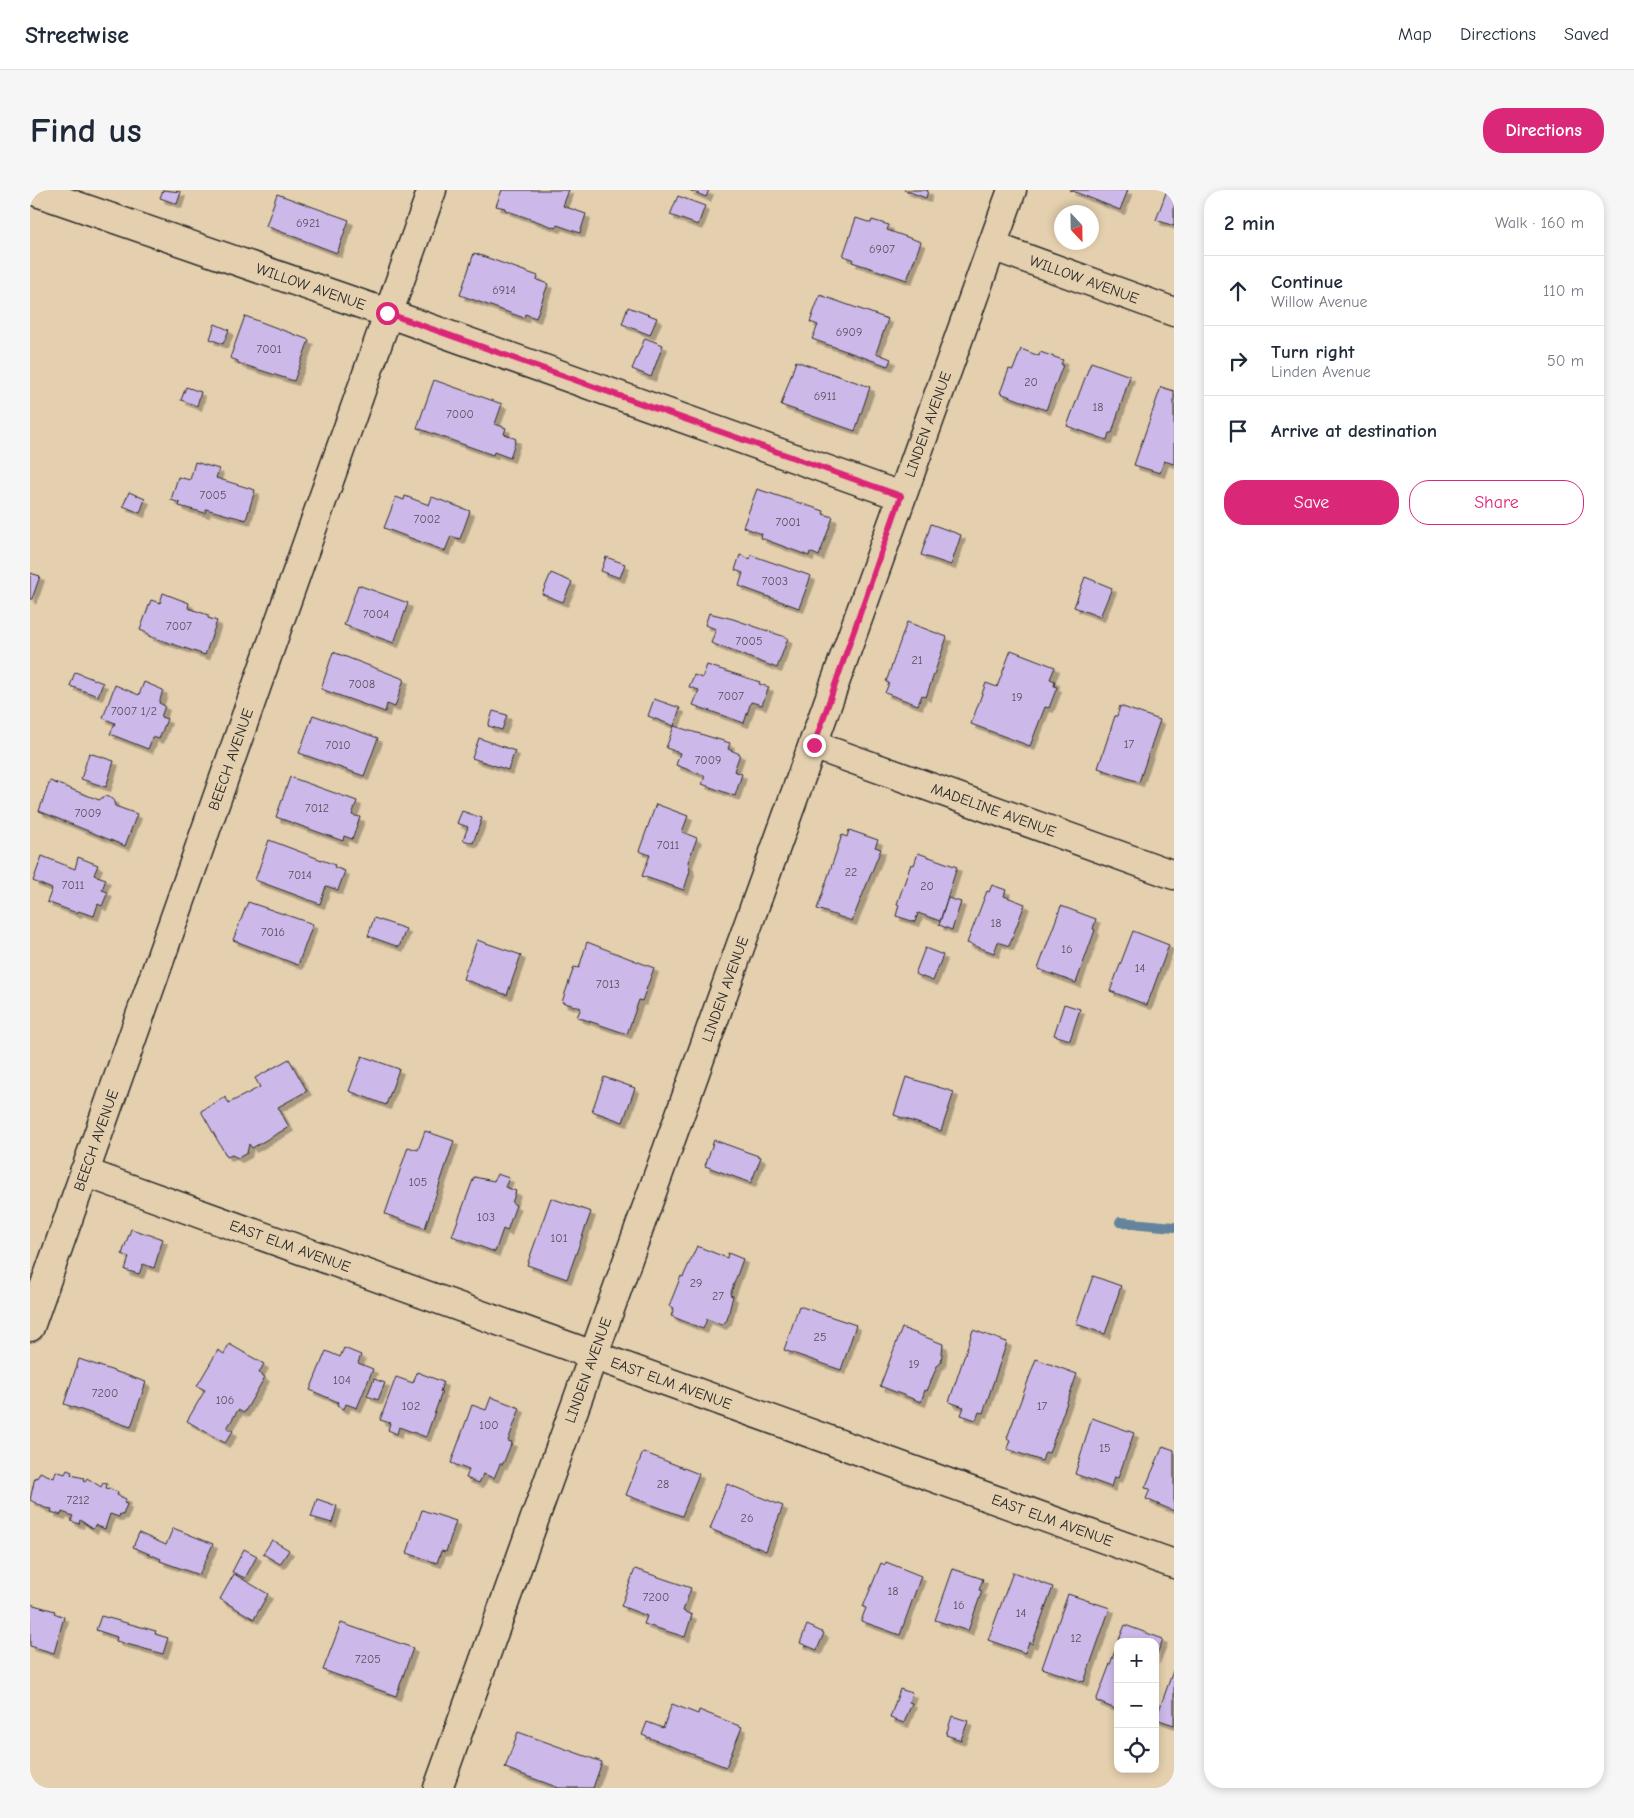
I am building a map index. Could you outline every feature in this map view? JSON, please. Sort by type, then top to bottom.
[{"type":"street","name":"WILLOW AVENUE","points":[[31,190],[387,313],[901,496]]},
{"type":"street","name":"BEECH AVENUE","points":[[30,1327],[432,190]]},
{"type":"street","name":"LINDEN AVENUE","points":[[438,1788],[1012,190]]},
{"type":"street","name":"WILLOW AVENUE","points":[[992,246],[1174,312]]},
{"type":"street","name":"MADELINE AVENUE","points":[[814,745],[1174,875]]},
{"type":"street","name":"EAST ELM AVENUE","points":[[84,1172],[1174,1564]]},
{"type":"building","points":[[163,190],[181,192],[177,204],[160,198]]},
{"type":"building","points":[[502,190],[569,190],[563,206],[586,214],[580,233],[557,225],[556,228],[496,206]]},
{"type":"building","points":[[689,190],[709,190],[706,197]]},
{"type":"building","points":[[904,190],[928,190],[926,198]]},
{"type":"building","points":[[1070,190],[1128,190],[1120,210]]},
{"type":"building","points":[[1167,190],[1174,190],[1174,226],[1156,220]]},
{"type":"building","points":[[277,194],[349,220],[337,253],[266,226]]},
{"type":"building","points":[[678,196],[705,206],[698,225],[670,215]]},
{"type":"building","points":[[856,218],[871,223],[872,220],[889,225],[887,230],[921,242],[907,280],[852,262],[853,259],[843,256]]},
{"type":"building","points":[[474,253],[538,276],[537,280],[548,284],[536,318],[525,314],[524,318],[460,295]]},
{"type":"building","points":[[820,295],[888,319],[876,353],[891,359],[888,366],[812,339],[818,325],[810,322]]},
{"type":"building","points":[[628,307],[657,318],[650,335],[622,324]]},
{"type":"building","points":[[245,316],[309,340],[294,381],[238,363],[238,361],[230,358]]},
{"type":"building","points":[[215,324],[229,330],[223,344],[210,339]]},
{"type":"building","points":[[645,338],[663,345],[651,377],[632,369]]},
{"type":"building","points":[[1021,349],[1039,356],[1040,352],[1063,360],[1061,364],[1063,365],[1046,410],[1000,393],[1009,369],[1013,370]]},
{"type":"building","points":[[796,361],[870,387],[855,431],[781,405]]},
{"type":"building","points":[[1091,362],[1130,376],[1112,433],[1109,433],[1107,440],[1067,426]]},
{"type":"building","points":[[434,380],[502,404],[495,424],[506,428],[504,434],[516,439],[510,458],[494,452],[493,455],[417,428]]},
{"type":"building","points":[[186,387],[201,392],[197,406],[181,400]]},
{"type":"building","points":[[1161,387],[1174,391],[1174,464],[1164,461],[1160,473],[1134,465]]},
{"type":"building","points":[[195,462],[219,469],[216,478],[255,490],[246,520],[206,509],[205,513],[179,506],[180,503],[171,500],[178,477],[190,480]]},
{"type":"building","points":[[757,489],[824,511],[823,514],[833,517],[819,556],[810,552],[809,556],[761,538],[762,534],[743,527]]},
{"type":"building","points":[[129,492],[145,499],[140,513],[123,506]]},
{"type":"building","points":[[405,496],[429,505],[432,497],[470,511],[460,539],[451,536],[445,551],[384,528],[396,497],[404,500]]},
{"type":"building","points":[[931,524],[961,535],[951,565],[921,555]]},
{"type":"building","points":[[740,555],[750,559],[751,555],[811,576],[799,608],[739,586],[743,573],[735,570]]},
{"type":"building","points":[[606,557],[625,564],[620,578],[601,571]]},
{"type":"building","points":[[30,573],[40,576],[32,599],[30,599]]},
{"type":"building","points":[[551,573],[572,582],[563,602],[542,594]]},
{"type":"building","points":[[1085,577],[1112,588],[1100,617],[1074,607]]},
{"type":"building","points":[[358,585],[408,603],[394,643],[344,625]]},
{"type":"building","points":[[163,593],[189,603],[188,608],[208,615],[208,618],[217,621],[205,655],[149,636],[149,634],[140,630],[151,600],[160,603]]},
{"type":"building","points":[[709,613],[733,619],[788,638],[777,668],[711,643],[716,629],[705,625]]},
{"type":"building","points":[[907,622],[947,637],[926,697],[922,695],[918,705],[885,693],[889,683],[886,682]]},
{"type":"building","points":[[1011,650],[1055,667],[1050,679],[1055,681],[1054,686],[1057,687],[1049,708],[1045,707],[1030,746],[971,724],[986,683],[997,687]]},
{"type":"building","points":[[333,652],[404,679],[395,707],[387,704],[385,712],[321,689]]},
{"type":"building","points":[[707,665],[760,682],[759,684],[769,687],[762,705],[751,702],[744,723],[693,705],[699,690],[689,687],[694,675],[702,678]]},
{"type":"building","points":[[75,672],[103,683],[98,696],[70,686]]},
{"type":"building","points":[[144,682],[163,690],[159,703],[165,706],[161,717],[167,719],[159,739],[153,737],[148,749],[110,734],[115,723],[103,718],[115,685],[139,695]]},
{"type":"building","points":[[654,699],[680,708],[674,726],[648,716]]},
{"type":"building","points":[[1120,706],[1160,720],[1139,782],[1098,768]]},
{"type":"building","points":[[493,711],[507,715],[502,730],[488,726]]},
{"type":"building","points":[[313,715],[378,738],[364,776],[299,753]]},
{"type":"building","points":[[674,726],[730,743],[728,749],[740,754],[734,771],[742,774],[735,796],[702,784],[705,776],[676,765],[680,753],[666,748]]},
{"type":"building","points":[[479,738],[515,751],[508,770],[472,758]]},
{"type":"building","points":[[89,753],[114,761],[106,787],[81,779]]},
{"type":"building","points":[[290,777],[357,801],[352,815],[360,817],[352,839],[344,836],[343,841],[276,817]]},
{"type":"building","points":[[50,781],[99,800],[105,796],[113,799],[115,806],[137,814],[125,846],[39,811]]},
{"type":"building","points":[[656,804],[688,816],[682,832],[697,838],[688,862],[690,871],[684,890],[642,876],[650,855],[639,851]]},
{"type":"building","points":[[462,811],[482,818],[473,843],[463,840],[468,827],[457,823]]},
{"type":"building","points":[[849,830],[878,840],[875,847],[881,849],[852,921],[817,909],[842,835],[847,837]]},
{"type":"building","points":[[269,840],[335,865],[334,867],[345,871],[338,890],[326,886],[320,904],[255,880]]},
{"type":"building","points":[[918,853],[957,867],[940,921],[918,913],[915,922],[896,916],[899,905],[897,904],[911,864],[914,865]]},
{"type":"building","points":[[42,856],[75,869],[78,857],[98,865],[94,875],[106,879],[102,890],[108,892],[102,906],[98,904],[94,916],[78,911],[77,913],[47,902],[52,889],[33,881]]},
{"type":"building","points":[[992,885],[1006,890],[1004,896],[1025,904],[1009,946],[998,942],[994,953],[967,943],[987,891],[989,892]]},
{"type":"building","points":[[948,898],[961,902],[952,930],[939,925]]},
{"type":"building","points":[[248,902],[313,924],[298,965],[233,940]]},
{"type":"building","points":[[1061,906],[1096,919],[1093,929],[1095,930],[1076,983],[1038,969]]},
{"type":"building","points":[[374,918],[406,929],[399,947],[368,936]]},
{"type":"building","points":[[1133,931],[1169,945],[1147,1005],[1110,991]]},
{"type":"building","points":[[477,940],[521,955],[507,995],[463,979]]},
{"type":"building","points":[[587,942],[654,968],[642,1001],[639,1000],[627,1034],[577,1017],[581,1008],[562,1002],[574,967],[579,968]]},
{"type":"building","points":[[925,948],[943,955],[933,981],[915,974]]},
{"type":"building","points":[[1064,1004],[1080,1009],[1070,1040],[1054,1035]]},
{"type":"building","points":[[362,1056],[399,1069],[386,1105],[349,1091]]},
{"type":"building","points":[[289,1059],[307,1091],[278,1107],[289,1127],[252,1148],[249,1144],[247,1153],[238,1158],[232,1155],[227,1157],[201,1111],[225,1097],[229,1103],[260,1087],[255,1078]]},
{"type":"building","points":[[604,1077],[635,1088],[623,1122],[592,1111]]},
{"type":"building","points":[[906,1077],[954,1092],[941,1131],[894,1115]]},
{"type":"building","points":[[425,1131],[454,1141],[425,1228],[385,1214],[408,1147],[418,1150]]},
{"type":"building","points":[[714,1140],[761,1157],[751,1183],[705,1166]]},
{"type":"building","points":[[497,1174],[509,1178],[505,1187],[516,1191],[512,1203],[516,1205],[507,1231],[503,1229],[495,1252],[452,1236],[474,1177],[494,1181]]},
{"type":"building","points":[[551,1198],[591,1212],[567,1279],[527,1265]]},
{"type":"building","points":[[131,1229],[163,1239],[154,1268],[143,1264],[139,1274],[125,1270],[129,1257],[122,1254]]},
{"type":"building","points":[[697,1246],[727,1258],[728,1253],[743,1259],[730,1295],[733,1296],[727,1320],[722,1325],[707,1319],[703,1329],[671,1316],[674,1308],[669,1306],[681,1276],[683,1277]]},
{"type":"building","points":[[1093,1276],[1121,1286],[1105,1334],[1076,1324]]},
{"type":"building","points":[[799,1306],[856,1325],[841,1370],[784,1350]]},
{"type":"building","points":[[902,1328],[943,1344],[941,1363],[937,1366],[921,1402],[880,1386]]},
{"type":"building","points":[[973,1330],[1007,1342],[983,1413],[979,1412],[976,1420],[961,1415],[964,1407],[949,1402]]},
{"type":"building","points":[[229,1344],[264,1364],[259,1373],[265,1377],[244,1413],[238,1410],[227,1428],[233,1431],[225,1443],[187,1421],[205,1390],[197,1386],[218,1350],[224,1354]]},
{"type":"building","points":[[344,1348],[361,1355],[358,1363],[373,1369],[357,1408],[346,1404],[344,1409],[337,1405],[338,1402],[310,1390],[326,1351],[340,1357]]},
{"type":"building","points":[[79,1359],[146,1382],[131,1427],[64,1404]]},
{"type":"building","points":[[1036,1359],[1077,1374],[1049,1453],[1045,1452],[1042,1461],[1007,1449],[1010,1440],[1007,1438]]},
{"type":"building","points":[[417,1372],[443,1382],[440,1392],[442,1392],[426,1437],[399,1427],[397,1434],[388,1430],[390,1423],[380,1420],[396,1377],[413,1383]]},
{"type":"building","points":[[374,1379],[385,1383],[378,1400],[367,1396]]},
{"type":"building","points":[[491,1397],[520,1408],[508,1441],[512,1442],[503,1464],[500,1464],[494,1478],[483,1474],[479,1483],[466,1478],[469,1470],[451,1463],[472,1405],[486,1410]]},
{"type":"building","points":[[1092,1418],[1134,1433],[1118,1478],[1114,1477],[1111,1487],[1075,1474]]},
{"type":"building","points":[[1163,1446],[1174,1450],[1174,1511],[1146,1499],[1150,1489],[1145,1488]]},
{"type":"building","points":[[643,1452],[699,1474],[682,1516],[626,1495]]},
{"type":"building","points":[[67,1470],[72,1472],[71,1475],[84,1478],[83,1481],[85,1482],[87,1478],[101,1487],[103,1483],[107,1484],[106,1488],[118,1492],[117,1495],[126,1499],[124,1503],[127,1504],[123,1515],[120,1514],[119,1517],[110,1514],[105,1529],[95,1525],[93,1529],[80,1520],[79,1524],[71,1521],[73,1516],[62,1512],[61,1515],[51,1512],[52,1509],[45,1508],[30,1500],[35,1477],[37,1478],[40,1472],[54,1478],[56,1471],[65,1474]]},
{"type":"building","points":[[727,1484],[783,1506],[766,1551],[710,1529]]},
{"type":"building","points":[[317,1499],[337,1506],[332,1523],[311,1517]]},
{"type":"building","points":[[422,1510],[456,1521],[446,1552],[441,1551],[437,1563],[407,1553]]},
{"type":"building","points":[[173,1528],[213,1544],[199,1575],[160,1561],[161,1559],[133,1547],[139,1533],[166,1545]]},
{"type":"building","points":[[272,1540],[289,1550],[280,1564],[263,1554]]},
{"type":"building","points":[[244,1549],[257,1556],[245,1578],[232,1572]]},
{"type":"building","points":[[886,1562],[921,1576],[900,1635],[861,1621],[866,1608],[863,1607],[881,1563],[885,1565]]},
{"type":"building","points":[[635,1569],[691,1588],[683,1611],[692,1615],[685,1637],[644,1624],[647,1616],[621,1606]]},
{"type":"building","points":[[953,1569],[983,1579],[979,1590],[982,1591],[968,1631],[935,1620]]},
{"type":"building","points":[[1013,1572],[1053,1587],[1032,1644],[1029,1642],[1025,1653],[988,1640]]},
{"type":"building","points":[[234,1574],[268,1594],[254,1619],[220,1599]]},
{"type":"building","points":[[1068,1594],[1110,1608],[1084,1682],[1042,1668]]},
{"type":"building","points":[[30,1604],[55,1611],[54,1613],[64,1617],[54,1653],[30,1646]]},
{"type":"building","points":[[101,1616],[156,1631],[155,1634],[168,1638],[163,1654],[116,1641],[117,1637],[96,1630]]},
{"type":"building","points":[[341,1623],[413,1648],[396,1696],[323,1670]]},
{"type":"building","points":[[807,1625],[824,1633],[817,1650],[800,1643]]},
{"type":"building","points":[[1125,1625],[1163,1639],[1159,1649],[1159,1638],[1120,1638]]},
{"type":"building","points":[[1114,1654],[1114,1708],[1096,1701]]},
{"type":"building","points":[[1174,1668],[1174,1725],[1159,1720],[1159,1710]]},
{"type":"building","points":[[900,1689],[912,1693],[909,1702],[912,1703],[904,1723],[890,1718]]},
{"type":"building","points":[[672,1704],[698,1714],[699,1710],[742,1727],[726,1767],[642,1735],[647,1722],[663,1728]]},
{"type":"building","points":[[952,1716],[968,1721],[961,1740],[946,1735]]},
{"type":"building","points":[[518,1732],[602,1762],[593,1788],[559,1788],[505,1768]]},
{"type":"waterway","points":[[1120,1222],[1174,1227]]},
{"type":"route","points":[[387,313],[901,496],[814,745]]}]
